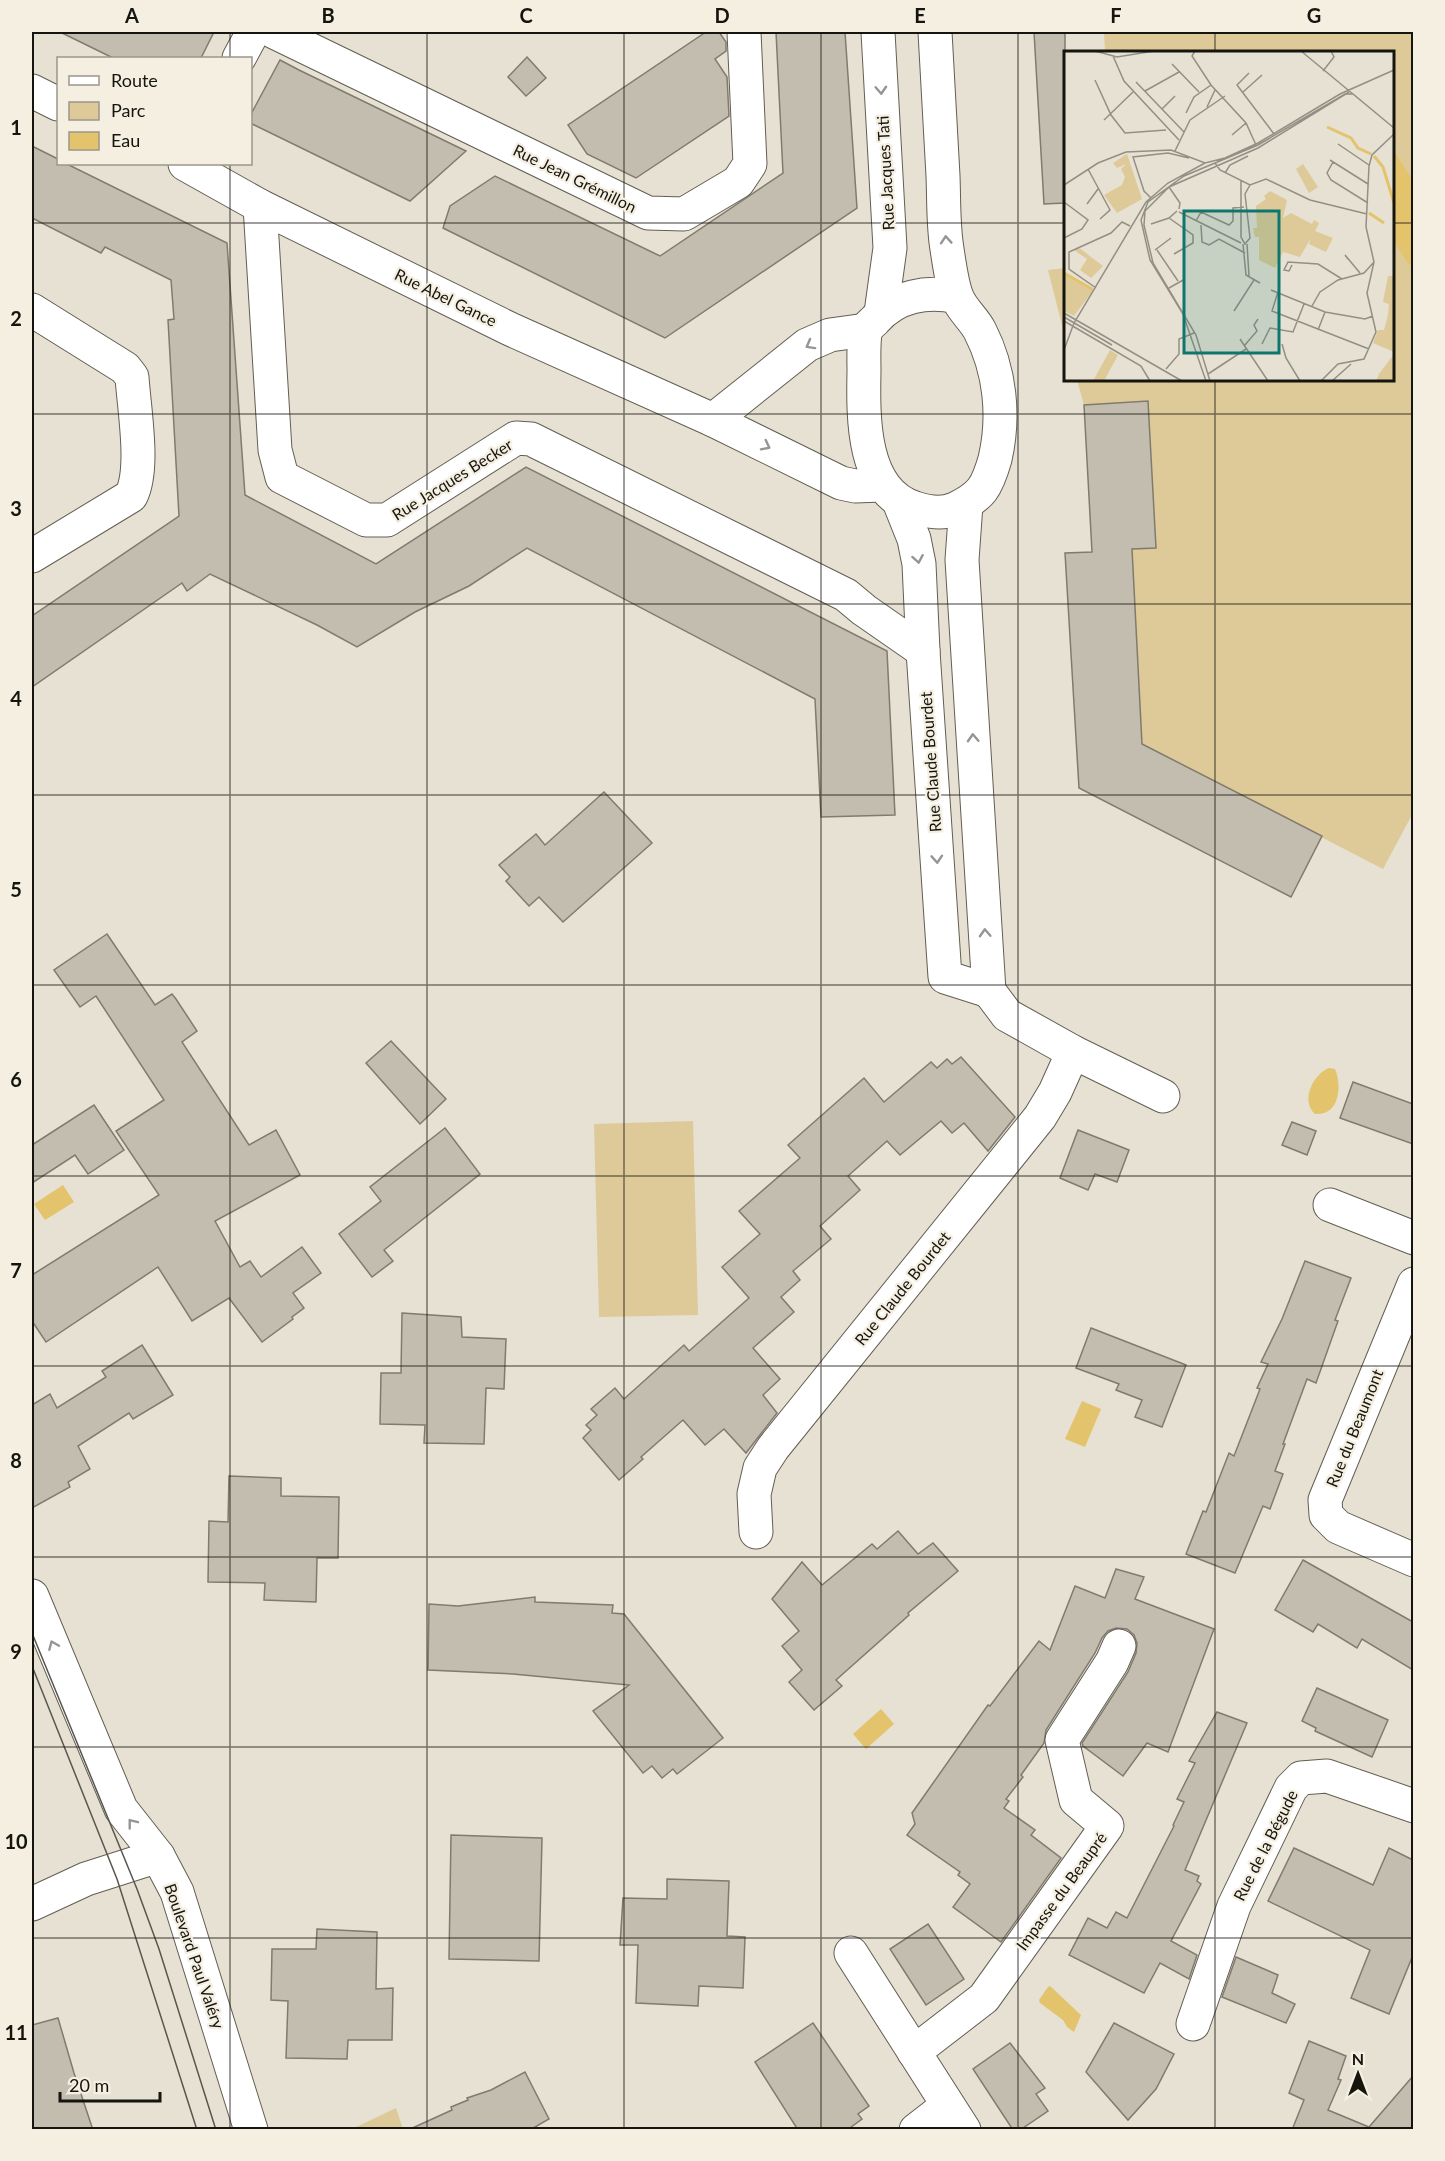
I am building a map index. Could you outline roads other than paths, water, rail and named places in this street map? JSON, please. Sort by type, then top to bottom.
[{"type":"street","points":[[240,57],[253,32]]},
{"type":"street","name":"Rue Jean Grémillon","points":[[274,32],[648,213],[684,214],[738,182],[750,164],[744,32]]},
{"type":"street","name":"Rue Jacques Tati","points":[[878,32],[890,248],[874,322],[863,396],[866,437],[873,465],[891,494]]},
{"type":"street","points":[[891,494],[923,511],[948,512],[966,504],[980,494],[988,481],[995,456],[1000,419],[998,385],[990,354],[980,329],[957,297],[947,248],[935,32]]},
{"type":"street","points":[[32,91],[57,104]]},
{"type":"street","name":"Rue Abel Gance","points":[[187,165],[260,206],[510,329],[713,420],[841,483],[891,494]]},
{"type":"street","name":"Rue Jacques Becker","points":[[260,206],[275,450],[282,477],[366,520],[387,520],[516,438],[531,439],[846,595],[923,651]]},
{"type":"street","points":[[713,420],[807,345],[830,335],[874,322],[902,301],[920,294],[957,297]]},
{"type":"street","points":[[32,310],[125,368],[132,377],[137,456],[136,485],[130,496],[32,556]]},
{"type":"street","name":"Rue Claude Bourdet","points":[[891,494],[914,539],[919,564],[945,977],[989,991]]},
{"type":"street","points":[[966,504],[963,560],[989,991],[1007,1015],[1073,1052],[1162,1096]]},
{"type":"street","name":"Rue Claude Bourdet","points":[[756,1532],[754,1494],[760,1468],[773,1448],[1040,1117],[1055,1092],[1073,1052]]},
{"type":"street","points":[[1330,1205],[1413,1238]]},
{"type":"street","name":"Rue du Beaumont","points":[[1413,1284],[1325,1500],[1326,1515],[1338,1527],[1413,1560]]},
{"type":"street","name":"Boulevard Paul Valéry","points":[[32,1596],[121,1809],[158,1856],[177,1892],[251,2130]]},
{"type":"street","name":"Impasse du Beaupré","points":[[914,2052],[984,1998],[1107,1826],[1076,1800],[1062,1740],[1112,1662],[1119,1646]]},
{"type":"street","name":"Rue de la Bégude","points":[[1192,2024],[1234,1906],[1291,1788],[1301,1778],[1327,1776],[1413,1806]]},
{"type":"street","points":[[32,1904],[86,1879],[158,1856]]},
{"type":"street","points":[[851,1953],[955,2118],[916,2130]]},
{"type":"water","points":[[1394,151],[1413,181],[1413,262],[1409,265],[1394,242]]},
{"type":"water","points":[[1329,1068],[1335,1069],[1337,1076],[1337,1098],[1330,1110],[1315,1114],[1309,1102],[1310,1088],[1318,1076]]},
{"type":"water","points":[[63,1185],[74,1202],[45,1220],[34,1204]]},
{"type":"water","points":[[1082,1401],[1101,1409],[1085,1447],[1065,1439]]},
{"type":"water","points":[[881,1709],[894,1724],[866,1749],[853,1734]]},
{"type":"water","points":[[1050,1986],[1081,2015],[1074,2032],[1063,2020],[1040,2003],[1039,2000]]},
{"type":"tram line","points":[[32,1633],[137,1889],[159,1949],[216,2130]]},
{"type":"tram line","points":[[32,1666],[117,1879],[197,2130]]}]
